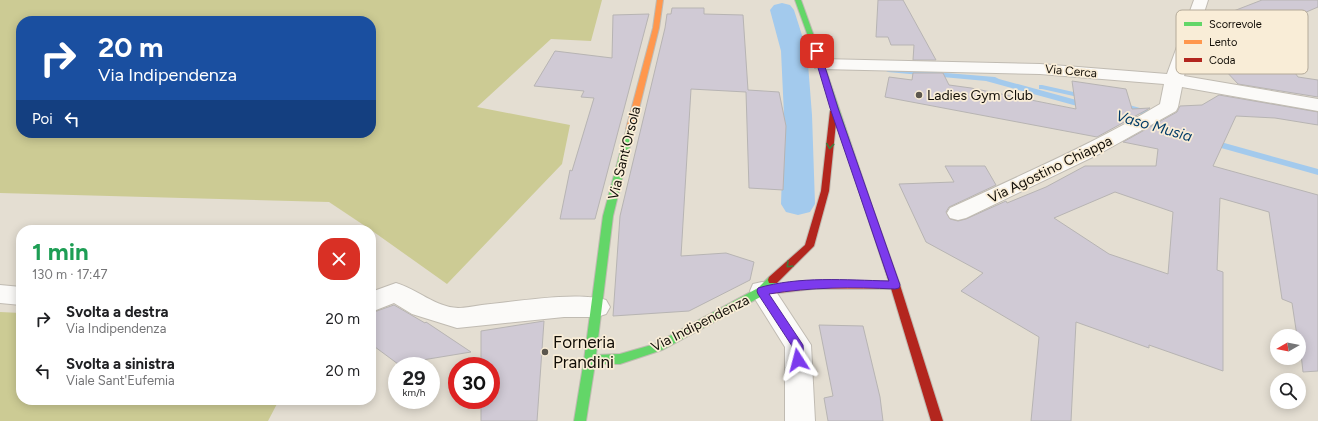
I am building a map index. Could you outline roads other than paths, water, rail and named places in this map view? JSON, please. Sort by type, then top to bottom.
[{"type":"street","name":"Via Sant'Orsola","points":[[597,307],[608,216],[656,28],[660,0]]},
{"type":"street","points":[[798,0],[895,285],[937,421]]},
{"type":"street","name":"Via Agostino Chiappa","points":[[1198,10],[1201,0]]},
{"type":"street","name":"Via Cerca","points":[[821,64],[1040,69],[1174,80],[1318,105]]},
{"type":"street","name":"Via Agostino Chiappa","points":[[958,213],[1089,151],[1134,128],[1169,107],[1176,74]]},
{"type":"street","name":"Via Indipendenza","points":[[590,360],[620,359],[658,347],[762,291],[809,246],[825,191],[834,108]]},
{"type":"street","name":"Via Indipendenza","points":[[762,291],[795,286],[842,283],[895,285]]},
{"type":"street","points":[[762,291],[798,345],[800,421]]},
{"type":"street","points":[[376,300],[396,292],[421,307],[457,318],[564,306],[597,307],[580,421]]},
{"type":"street","points":[[0,294],[16,296]]},
{"type":"waterway","points":[[782,10],[794,51],[798,115],[798,204]]},
{"type":"waterway","name":"Vaso Musia","points":[[888,70],[995,79]]},
{"type":"waterway","name":"Vaso Musia","points":[[989,79],[1088,106]]},
{"type":"waterway","name":"Vaso Musia","points":[[1042,87],[1087,97]]},
{"type":"waterway","name":"Vaso Musia","points":[[1118,105],[1159,116]]},
{"type":"waterway","name":"Vaso Musia","points":[[1119,114],[1166,129]]},
{"type":"waterway","name":"Vaso Musia","points":[[1210,142],[1318,172]]},
{"type":"place","name":"Ladies Gym Club","points":[[919,95]]},
{"type":"place","name":"Forneria Prandini","points":[[545,352]]}]
